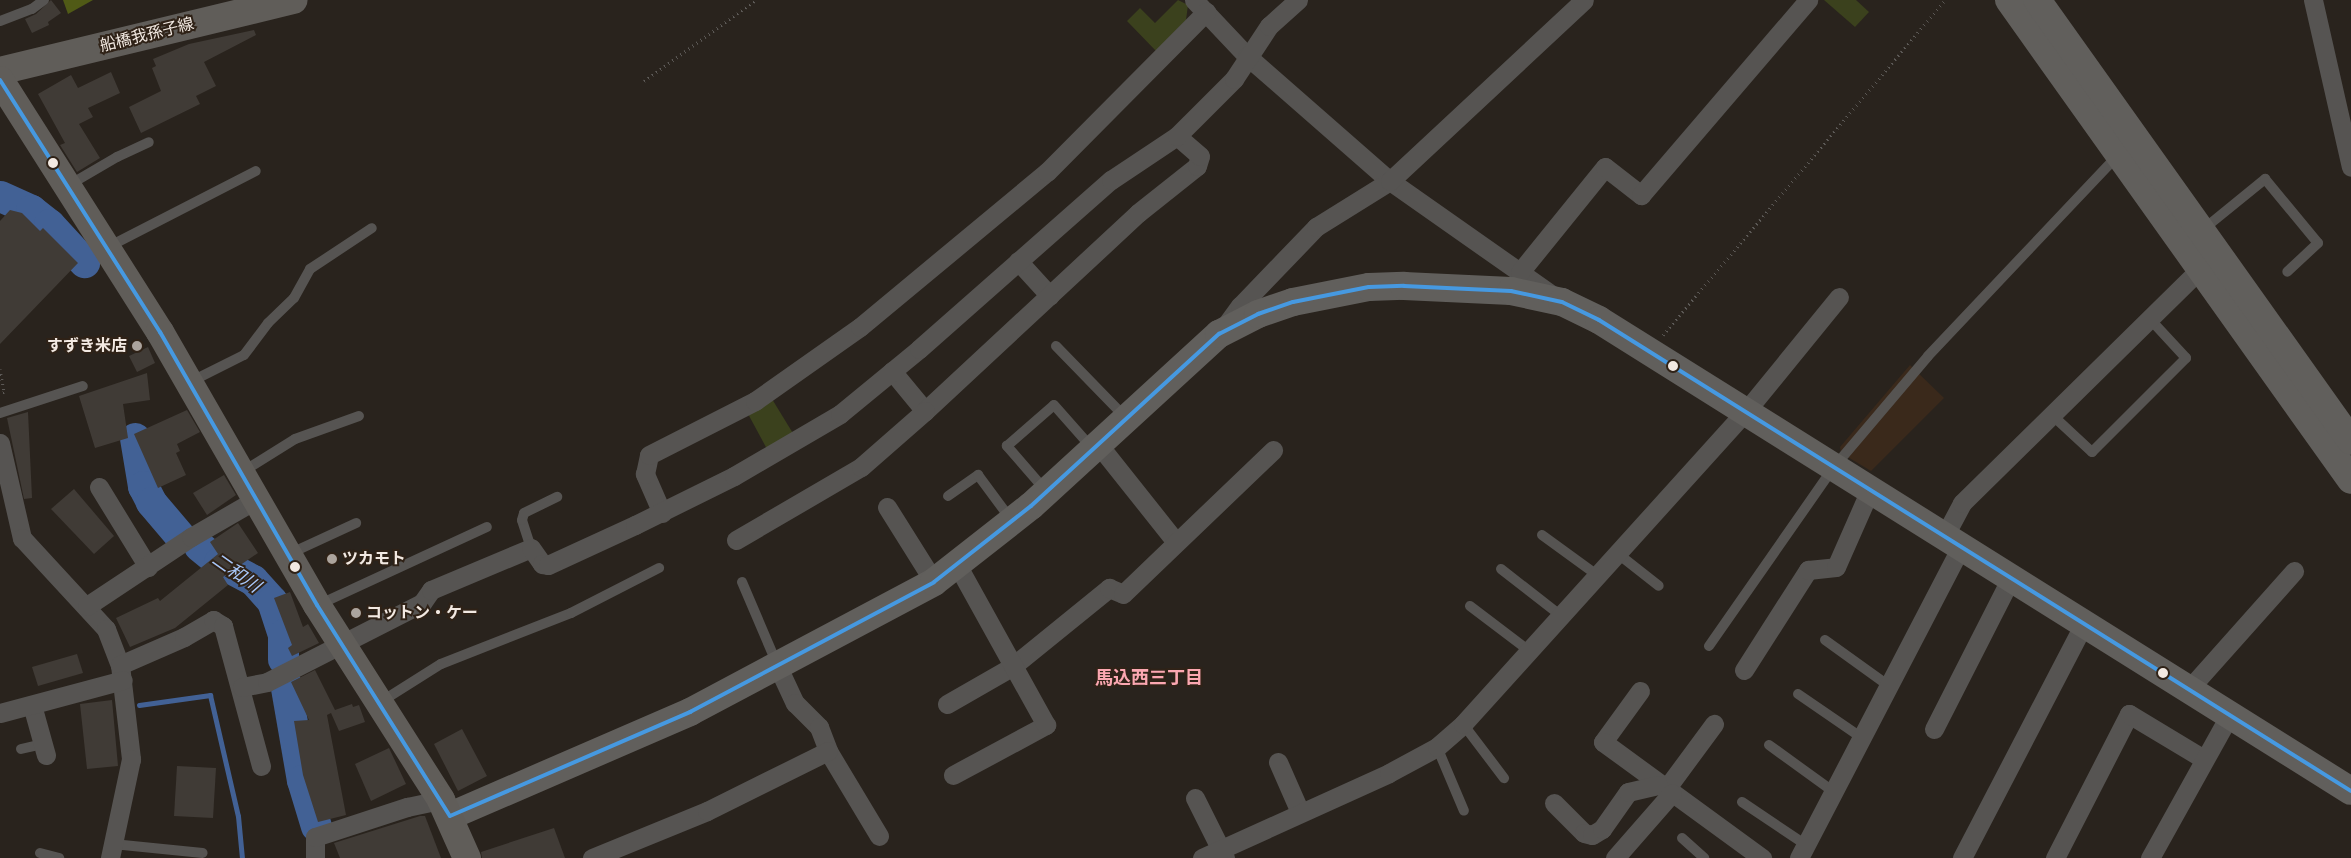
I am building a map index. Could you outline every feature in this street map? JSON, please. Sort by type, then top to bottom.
[{"type":"main road","name":"船橋我孫子線","points":[[0,71],[294,0]]},
{"type":"main road","points":[[0,80],[107,247],[190,382],[255,500],[317,605],[445,808],[467,858]]},
{"type":"street","points":[[242,687],[267,682],[422,603],[430,590],[531,548],[542,564],[548,565],[734,476],[840,414],[1111,180],[1176,136],[1234,79],[1247,56],[1269,26],[1298,0]]},
{"type":"street","points":[[315,858],[315,837],[406,807],[445,808],[624,743],[778,667],[934,582],[958,566],[1046,492],[1219,334],[1240,306],[1316,227],[1390,181],[1584,0]]},
{"type":"street","points":[[1520,272],[1605,168],[1641,194],[1808,0]]},
{"type":"street","points":[[2009,0],[2128,145],[2351,441]]},
{"type":"street","points":[[2037,0],[2128,145],[2351,480]]},
{"type":"street","points":[[2313,0],[2351,168]]},
{"type":"street","points":[[662,512],[645,474],[649,455],[756,401],[860,326],[1047,172],[1200,6],[1247,56],[1390,181],[1562,302],[1600,320],[2351,791]]},
{"type":"street","points":[[736,540],[861,467],[1050,296],[1138,212],[1198,166],[1200,156],[1176,136]]},
{"type":"street","points":[[1018,261],[1050,296]]},
{"type":"street","points":[[1802,852],[1889,686],[1953,542],[1962,503],[2148,317],[2192,277]]},
{"type":"street","points":[[1219,334],[1258,314],[1293,302],[1369,287],[1460,286],[1512,291],[1562,302]]},
{"type":"street","points":[[1202,858],[1224,854],[1300,812],[1390,773],[1437,747],[1463,724],[1746,411],[1839,297]]},
{"type":"street","points":[[892,371],[925,411]]},
{"type":"street","points":[[0,443],[22,538],[30,550],[87,606],[112,640],[121,672],[131,758],[111,851]]},
{"type":"street","points":[[1095,446],[1176,542]]},
{"type":"street","points":[[947,704],[1013,666],[1109,588],[1123,594],[1273,450]]},
{"type":"street","points":[[98,487],[148,567]]},
{"type":"street","points":[[1744,670],[1808,570],[1836,567],[1870,490]]},
{"type":"street","points":[[87,606],[186,541],[255,500]]},
{"type":"street","points":[[887,507],[934,582]]},
{"type":"street","points":[[953,775],[1046,725],[958,566]]},
{"type":"street","points":[[2189,689],[2294,571]]},
{"type":"street","points":[[1934,729],[2011,578]]},
{"type":"street","points":[[0,714],[32,705],[121,672],[213,620],[223,626],[242,687],[261,766]]},
{"type":"street","points":[[1962,858],[2084,624]]},
{"type":"street","points":[[778,667],[795,703],[819,727],[828,751],[878,836]]},
{"type":"street","points":[[1640,691],[1603,742],[1762,858]]},
{"type":"street","points":[[32,705],[44,749]]},
{"type":"street","points":[[2055,858],[2129,714],[2204,759]]},
{"type":"street","points":[[2150,858],[2230,714]]},
{"type":"street","points":[[1615,858],[1714,724]]},
{"type":"street","points":[[592,858],[707,811],[828,751]]},
{"type":"street","points":[[1278,762],[1300,812]]},
{"type":"street","points":[[1554,803],[1584,833],[1592,835],[1602,829],[1628,792],[1665,789]]},
{"type":"street","points":[[1195,798],[1224,854]]},
{"type":"lane","points":[[0,21],[32,9],[44,0]]},
{"type":"lane","points":[[67,186],[117,156],[150,142]]},
{"type":"lane","points":[[1709,646],[1834,467],[1928,356],[2128,145]]},
{"type":"lane","points":[[107,247],[256,171]]},
{"type":"lane","points":[[2212,223],[2265,179],[2318,244],[2287,272]]},
{"type":"lane","points":[[190,382],[244,355],[268,323],[294,298],[310,269],[372,228]]},
{"type":"lane","points":[[2051,414],[2092,452],[2186,358],[2148,317]]},
{"type":"lane","points":[[1056,346],[1126,418]]},
{"type":"lane","points":[[0,413],[83,386]]},
{"type":"lane","points":[[1046,492],[1007,446],[1054,405],[1095,446]]},
{"type":"lane","points":[[241,473],[295,439],[359,416]]},
{"type":"lane","points":[[948,496],[978,475],[1012,521]]},
{"type":"lane","points":[[531,548],[522,520],[524,513],[556,497]]},
{"type":"lane","points":[[288,554],[356,523]]},
{"type":"lane","points":[[317,605],[487,527]]},
{"type":"lane","points":[[1542,535],[1597,575]]},
{"type":"lane","points":[[1616,553],[1659,586]]},
{"type":"lane","points":[[378,704],[441,664],[571,612],[659,568]]},
{"type":"lane","points":[[1501,569],[1560,615]]},
{"type":"lane","points":[[742,582],[778,667]]},
{"type":"lane","points":[[1470,606],[1528,650]]},
{"type":"lane","points":[[1825,640],[1889,686]]},
{"type":"lane","points":[[1798,694],[1862,738]]},
{"type":"lane","points":[[1463,724],[1504,778]]},
{"type":"lane","points":[[1769,745],[1834,792]]},
{"type":"lane","points":[[1437,747],[1464,811]]},
{"type":"lane","points":[[21,749],[44,749]]},
{"type":"lane","points":[[1742,802],[1802,852]]},
{"type":"lane","points":[[1682,838],[1704,858]]},
{"type":"lane","points":[[111,851],[203,853]]},
{"type":"lane","points":[[40,853],[58,858]]},
{"type":"path","points":[[644,81],[756,0]]},
{"type":"path","points":[[1650,351],[1945,0]]},
{"type":"path","points":[[0,368],[4,392],[0,394]]},
{"type":"shaded area","points":[[1910,365],[1944,398],[1871,471],[1841,453],[1840,447]]},
{"type":"green space","points":[[63,0],[93,0],[68,14]]},
{"type":"green space","points":[[1178,0],[1188,5],[1186,20],[1156,51],[1127,21],[1140,8],[1155,23]]},
{"type":"green space","points":[[1824,0],[1856,0],[1869,12],[1855,27]]},
{"type":"green space","points":[[772,399],[794,435],[768,451],[747,412]]},
{"type":"building","points":[[51,0],[61,13],[48,22],[49,25],[32,33],[25,19],[36,14]]},
{"type":"building","points":[[254,30],[256,35],[204,62],[216,86],[196,96],[200,104],[141,133],[129,107],[161,91],[152,68],[156,66],[153,59],[189,44]]},
{"type":"building","points":[[111,72],[120,93],[88,108],[93,117],[79,124],[100,158],[77,172],[60,145],[65,143],[38,94],[71,75],[78,88]]},
{"type":"building","points":[[10,210],[22,213],[40,231],[43,228],[78,263],[0,344],[0,221]]},
{"type":"building","points":[[148,347],[155,363],[137,372],[129,356]]},
{"type":"building","points":[[147,373],[150,400],[123,404],[128,438],[95,448],[79,396]]},
{"type":"building","points":[[187,410],[200,432],[177,444],[180,451],[176,453],[186,475],[158,488],[134,434]]},
{"type":"building","points":[[28,412],[32,498],[24,499],[7,418]]},
{"type":"building","points":[[224,475],[236,495],[207,515],[193,493]]},
{"type":"building","points":[[74,489],[114,536],[94,554],[51,509]]},
{"type":"building","points":[[238,523],[258,553],[223,577],[228,585],[175,628],[130,647],[116,618],[158,598],[160,601],[218,554],[210,542]]},
{"type":"building","points":[[290,592],[303,627],[308,624],[319,643],[292,656],[288,648],[292,645],[274,598]]},
{"type":"building","points":[[77,654],[83,673],[38,686],[32,667]]},
{"type":"building","points":[[315,670],[335,710],[352,704],[353,707],[359,705],[365,722],[339,731],[331,713],[327,715],[346,815],[318,822],[303,775],[294,721],[309,720],[291,682]]},
{"type":"building","points":[[112,700],[118,766],[87,769],[80,704]]},
{"type":"building","points":[[462,729],[487,776],[458,791],[434,744]]},
{"type":"building","points":[[389,748],[406,784],[371,801],[355,764]]},
{"type":"building","points":[[177,766],[216,768],[213,818],[174,816]]},
{"type":"building","points":[[425,816],[441,858],[340,858],[334,843]]},
{"type":"building","points":[[554,828],[565,858],[482,858],[481,852]]},
{"type":"waterway","name":"二和川","points":[[0,196],[31,210],[49,224],[84,262]]},
{"type":"waterway","name":"二和川","points":[[135,438],[143,486],[151,502],[179,535]]},
{"type":"waterway","name":"二和川","points":[[199,546],[219,562],[253,580],[272,601],[283,634],[283,659]]},
{"type":"waterway","name":"二和川","points":[[285,682],[302,780],[316,826]]},
{"type":"waterway","points":[[139,705],[210,695],[238,816],[242,858]]},
{"type":"transit line","points":[[0,80],[160,332],[317,605],[450,816]]},
{"type":"transit line","points":[[450,816],[690,712],[934,582],[1031,506],[1219,334],[1258,314],[1293,302],[1369,287],[1404,286],[1511,291],[1562,302],[1599,320],[2351,791]]},
{"type":"place","name":"すずき米店","points":[[137,346]]},
{"type":"place","name":"ツカモト","points":[[332,559]]},
{"type":"place","name":"コットン・ケー","points":[[356,613]]},
{"type":"district","name":"馬込西三丁目","points":[[1149,678]]}]
